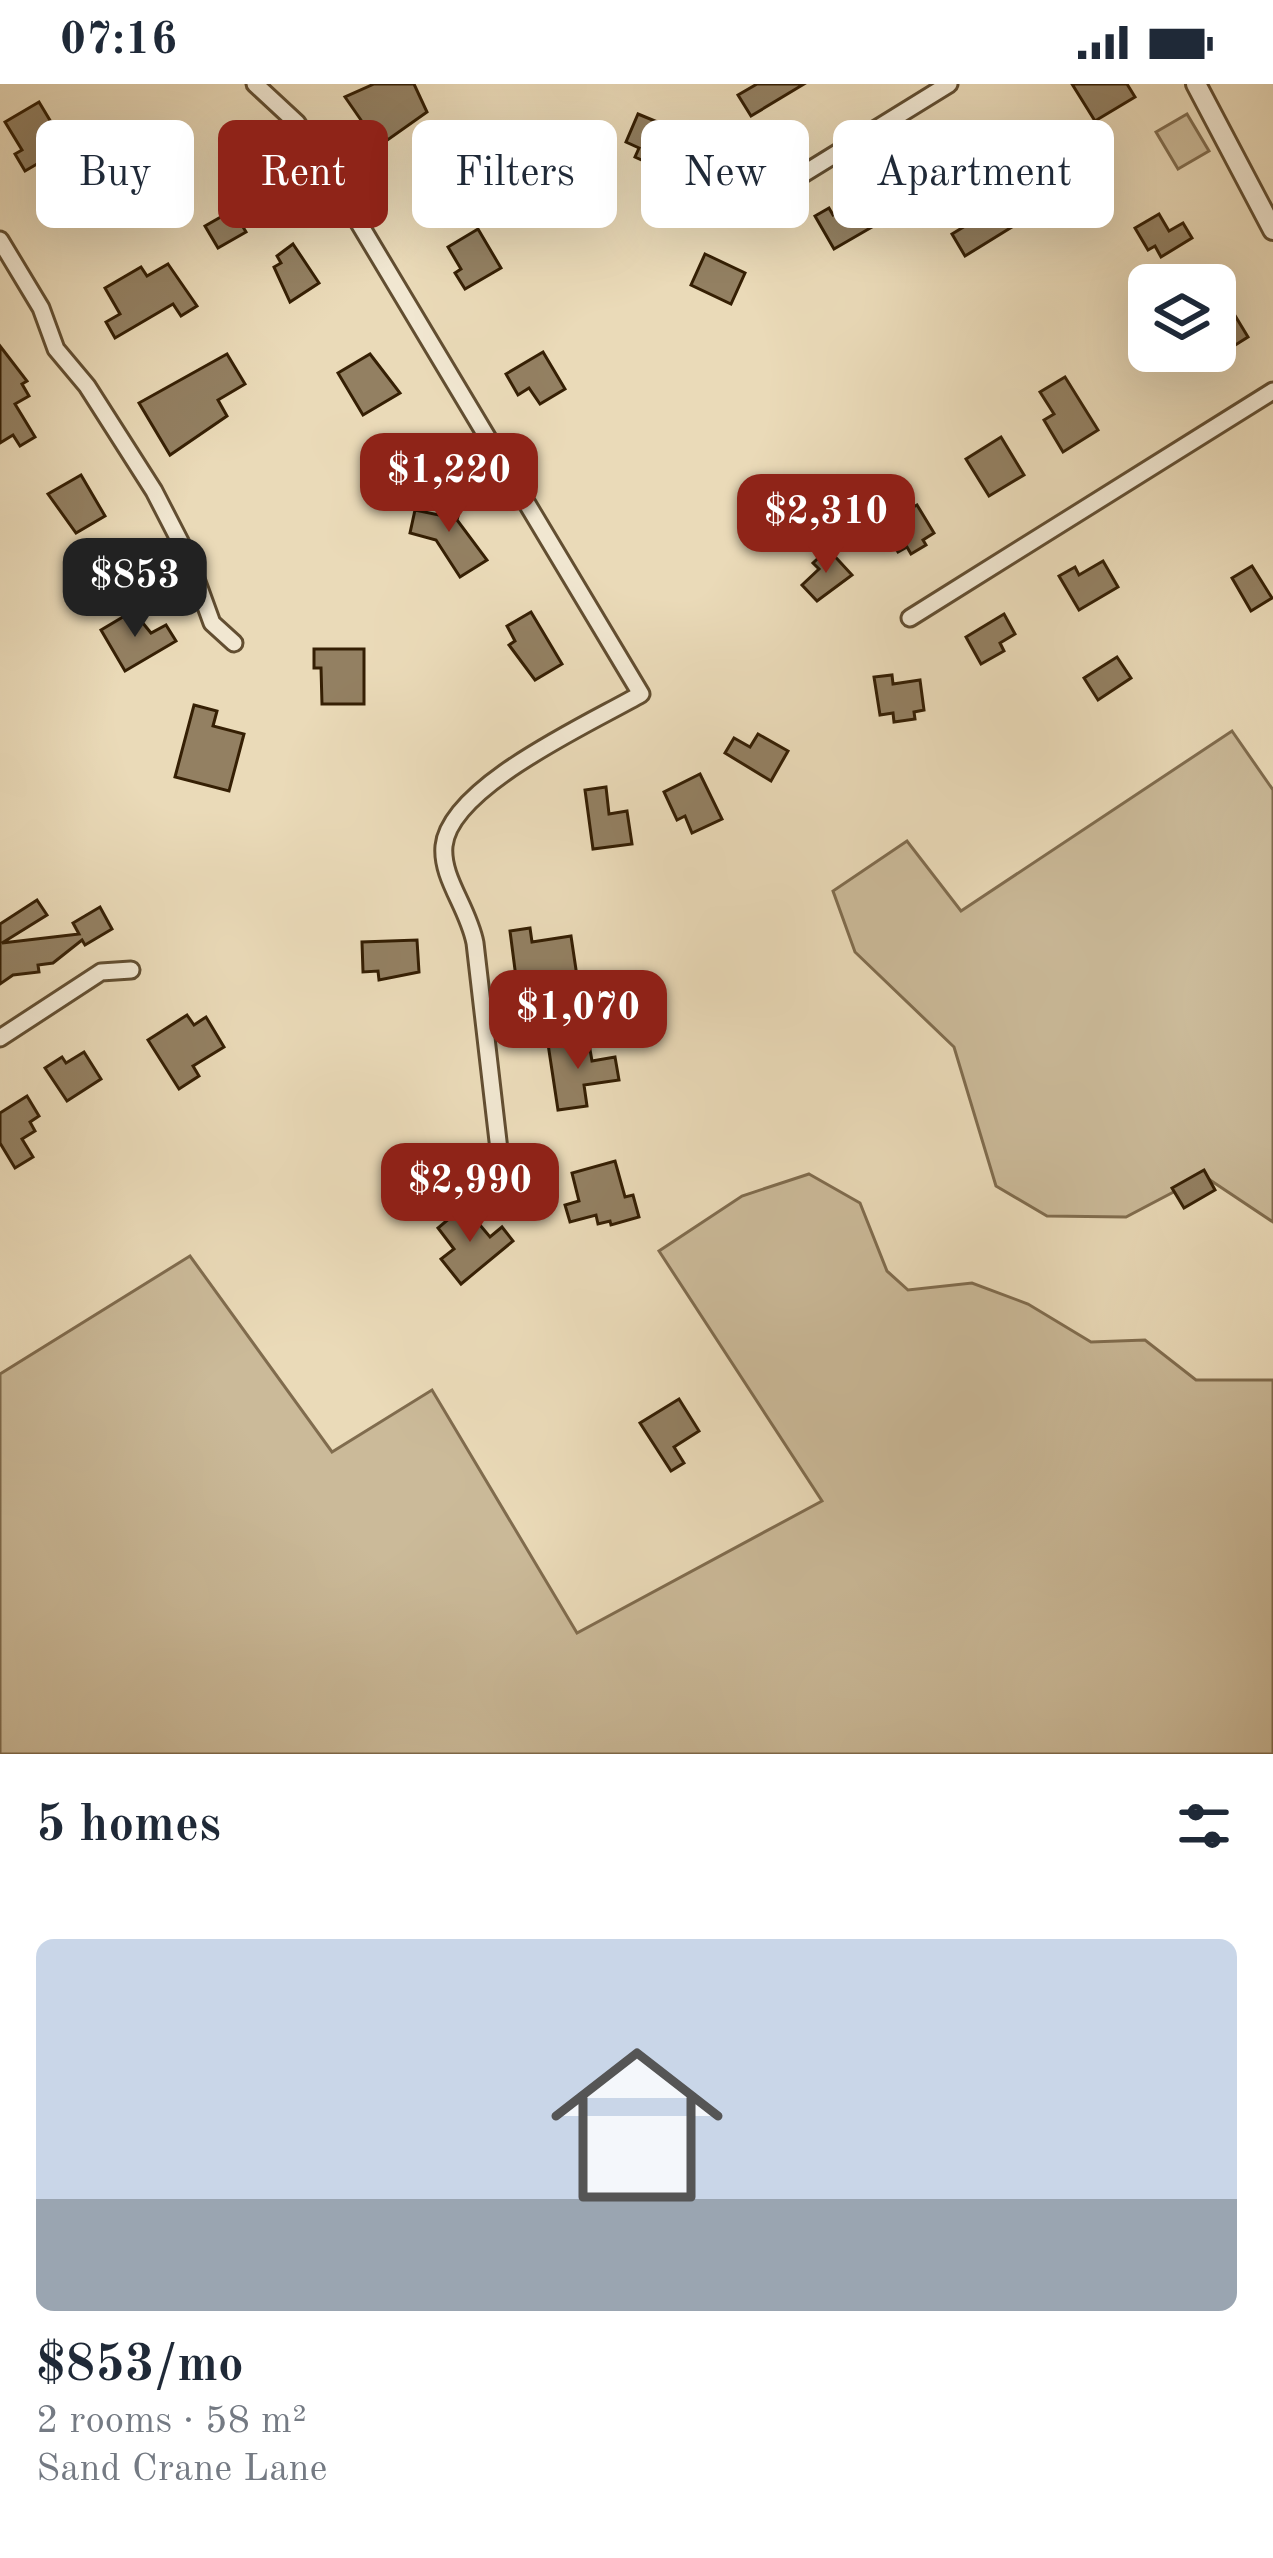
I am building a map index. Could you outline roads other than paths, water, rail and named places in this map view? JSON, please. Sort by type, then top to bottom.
[{"type":"street","points":[[256,84],[297,123],[323,163],[640,694],[479,790],[455,815],[444,843],[445,872],[470,914],[501,1167],[525,1195]]},
{"type":"street","points":[[809,170],[949,84]]},
{"type":"street","points":[[1196,84],[1273,230]]},
{"type":"street","points":[[0,240],[40,308],[56,349],[88,386],[154,491],[188,557],[212,623],[235,643]]},
{"type":"street","points":[[910,618],[1273,391]]},
{"type":"street","points":[[0,1038],[101,972],[130,970]]}]
